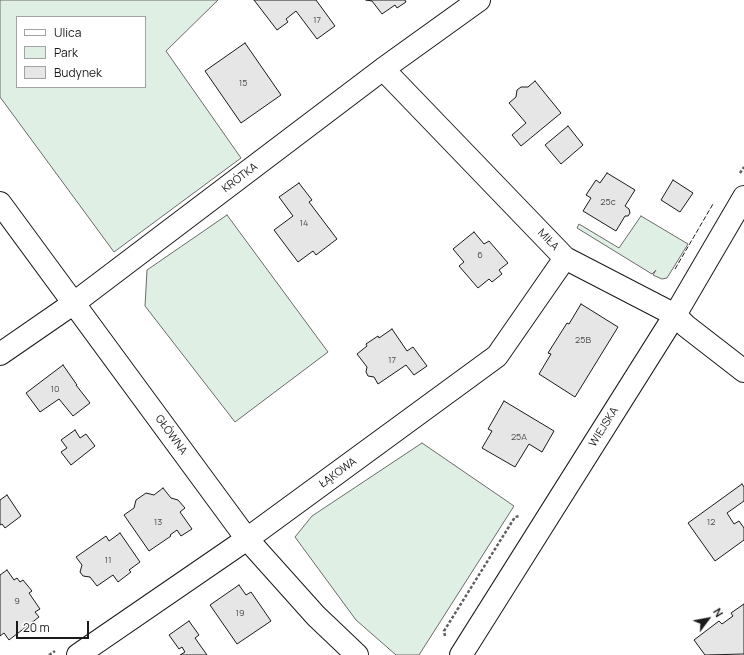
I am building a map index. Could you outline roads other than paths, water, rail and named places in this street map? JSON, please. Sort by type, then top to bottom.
[{"type":"street","name":"KRÓTKA","points":[[0,354],[74,303],[383,69],[479,0]]},
{"type":"street","name":"MIŁA","points":[[383,69],[565,258],[675,315],[686,326],[744,371]]},
{"type":"street","name":"WIEJSKA","points":[[461,655],[675,315],[744,197]]},
{"type":"street","name":"GŁÓWNA","points":[[0,203],[247,539],[316,616],[357,655]]},
{"type":"street","name":"ŁĄKOWA","points":[[78,655],[247,539],[497,356],[565,258]]}]
